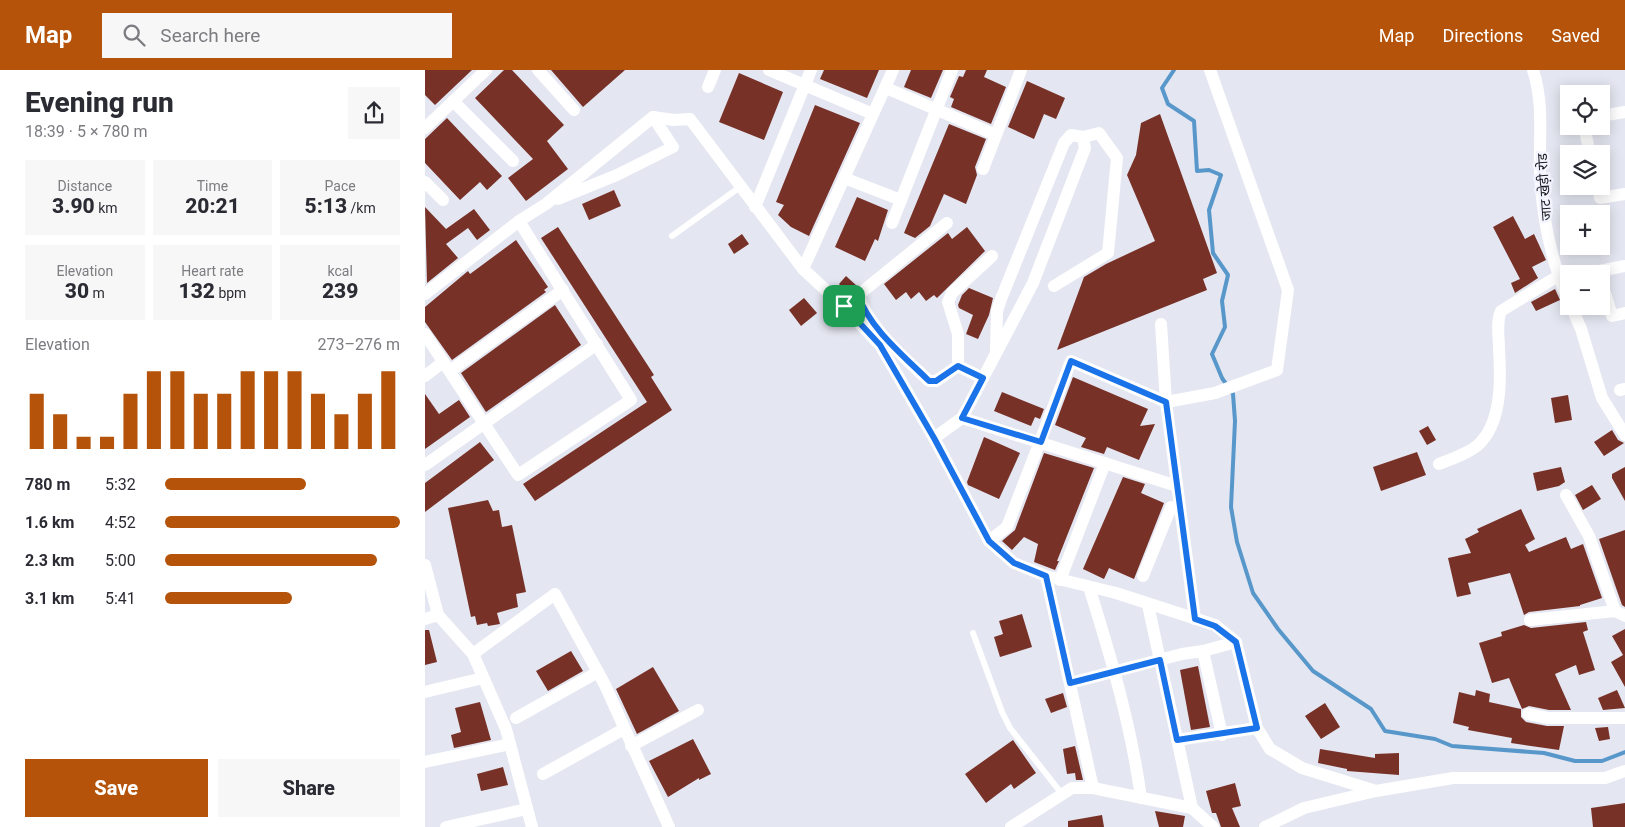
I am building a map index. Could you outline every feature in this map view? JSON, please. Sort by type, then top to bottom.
[{"type":"street","points":[[425,128],[430,115],[453,101],[486,70]]},
{"type":"street","points":[[538,70],[574,110]]},
{"type":"street","points":[[708,87],[715,70]]},
{"type":"street","points":[[769,70],[873,114]]},
{"type":"street","points":[[755,207],[811,70]]},
{"type":"street","points":[[803,269],[893,70]]},
{"type":"street","points":[[892,223],[952,70]]},
{"type":"street","points":[[983,170],[1021,70]]},
{"type":"street","points":[[989,541],[1007,527],[1071,361],[1166,402],[1215,393],[1277,370],[1288,290],[1210,70]]},
{"type":"street","name":"जाट खेड़ी रोड","points":[[1533,70],[1538,86],[1543,191],[1548,237],[1560,281]]},
{"type":"street","points":[[885,88],[996,136]]},
{"type":"street","points":[[453,101],[513,161]]},
{"type":"street","points":[[1610,114],[1625,112]]},
{"type":"street","points":[[546,204],[617,175],[673,147],[653,117]]},
{"type":"street","points":[[425,294],[519,221],[546,204],[653,117],[674,120],[690,119],[803,269],[844,306],[880,345],[934,438],[989,541],[1014,563],[1046,576],[1089,587],[1215,626],[1236,642],[1257,728],[1270,749],[1302,768],[1376,791]]},
{"type":"street","points":[[996,354],[997,311],[1064,142],[1071,135],[1079,134],[1083,137],[1099,133],[1117,158],[1108,253],[1054,286]]},
{"type":"street","points":[[934,438],[962,418],[1033,283],[1085,148],[1083,137]]},
{"type":"street","points":[[844,178],[901,200]]},
{"type":"street","points":[[425,182],[443,200]]},
{"type":"street","points":[[1600,195],[1601,198],[1625,194]]},
{"type":"street","points":[[425,334],[518,476],[631,400],[519,221]]},
{"type":"street","points":[[844,306],[947,223]]},
{"type":"street","points":[[958,366],[957,334],[948,302],[952,293],[993,256]]},
{"type":"street","points":[[1610,269],[1625,266]]},
{"type":"street","points":[[1439,464],[1477,446],[1485,436],[1496,413],[1500,366],[1498,322],[1501,311],[1558,276]]},
{"type":"street","points":[[425,376],[446,367],[563,290]]},
{"type":"street","points":[[858,295],[863,309],[878,328],[929,381],[936,381],[958,366]]},
{"type":"street","points":[[1610,309],[1612,316],[1625,313]]},
{"type":"street","points":[[1575,315],[1602,398],[1625,435]]},
{"type":"street","points":[[1161,324],[1166,402],[1195,619]]},
{"type":"street","points":[[425,465],[597,344]]},
{"type":"street","points":[[958,366],[983,378]]},
{"type":"street","points":[[962,418],[1177,486]]},
{"type":"street","points":[[1060,580],[1105,463]]},
{"type":"street","points":[[1530,620],[1620,613],[1589,536],[1566,495]]},
{"type":"street","points":[[1143,576],[1171,507]]},
{"type":"street","points":[[1163,530],[1181,519]]},
{"type":"street","points":[[425,565],[438,615],[473,654],[506,729],[532,827]]},
{"type":"street","points":[[1046,576],[1093,788]]},
{"type":"street","points":[[1089,587],[1116,671],[1135,755],[1141,798]]},
{"type":"street","points":[[473,654],[555,594],[598,672],[669,827]]},
{"type":"street","points":[[1148,605],[1192,808]]},
{"type":"street","points":[[425,619],[438,615]]},
{"type":"street","points":[[1070,683],[1236,642]]},
{"type":"street","points":[[1203,651],[1222,734]]},
{"type":"street","points":[[515,718],[598,672]]},
{"type":"street","points":[[425,692],[483,678]]},
{"type":"street","points":[[631,746],[698,710]]},
{"type":"street","points":[[1528,714],[1548,718],[1625,718]]},
{"type":"street","points":[[1177,740],[1257,728]]},
{"type":"street","points":[[543,774],[624,729]]},
{"type":"street","points":[[425,762],[510,744]]},
{"type":"street","points":[[1268,826],[1305,808],[1376,791],[1453,778],[1605,778],[1625,771]]},
{"type":"street","points":[[1011,827],[1072,788],[1093,788],[1192,808],[1213,827]]},
{"type":"street","points":[[446,827],[527,809]]},
{"type":"lane","points":[[672,236],[740,187]]},
{"type":"lane","points":[[973,633],[1002,712],[1010,728],[1062,794]]},
{"type":"building","points":[[425,70],[472,70],[435,105],[425,95]]},
{"type":"building","points":[[504,70],[512,70],[564,125],[547,141],[568,169],[526,201],[508,178],[533,159],[475,98]]},
{"type":"building","points":[[551,70],[625,70],[583,107]]},
{"type":"building","points":[[824,70],[879,70],[867,98],[820,79]]},
{"type":"building","points":[[911,70],[943,70],[931,98],[904,87]]},
{"type":"building","points":[[966,70],[987,70],[984,77],[1006,87],[991,124],[951,107],[954,99],[950,97],[959,76],[963,77]]},
{"type":"building","points":[[739,73],[783,92],[764,140],[719,122]]},
{"type":"building","points":[[1027,81],[1065,98],[1056,119],[1044,114],[1034,139],[1008,127]]},
{"type":"building","points":[[815,105],[860,123],[809,236],[791,227],[778,215],[784,205],[776,202]]},
{"type":"building","points":[[1160,114],[1217,273],[1203,279],[1207,290],[1057,350],[1084,277],[1106,264],[1155,241],[1127,175],[1136,155],[1141,123]]},
{"type":"building","points":[[447,118],[502,176],[487,190],[480,182],[460,200],[425,163],[425,139]]},
{"type":"building","points":[[949,124],[986,139],[975,167],[977,175],[966,204],[944,194],[930,226],[915,238],[904,233]]},
{"type":"building","points":[[614,190],[621,206],[589,220],[582,204]]},
{"type":"building","points":[[857,197],[888,210],[878,241],[875,239],[865,261],[835,247]]},
{"type":"building","points":[[425,207],[446,229],[474,209],[490,230],[477,240],[468,228],[446,244],[458,258],[427,283]]},
{"type":"building","points":[[1513,216],[1525,239],[1534,234],[1546,260],[1532,267],[1538,278],[1515,293],[1511,283],[1520,279],[1493,227]]},
{"type":"building","points":[[558,227],[654,375],[651,377],[672,410],[535,501],[523,484],[647,402],[541,238]]},
{"type":"building","points":[[967,227],[985,251],[937,298],[934,295],[926,301],[919,292],[911,299],[906,292],[896,300],[884,284],[948,233],[952,239]]},
{"type":"building","points":[[742,234],[749,244],[734,254],[728,244]]},
{"type":"building","points":[[516,240],[548,287],[544,290],[546,292],[452,360],[425,322],[425,307],[468,271],[470,274]]},
{"type":"building","points":[[846,276],[857,286],[848,292],[839,284]]},
{"type":"building","points":[[969,288],[993,298],[989,315],[978,339],[966,334],[973,315],[959,308],[958,305],[962,295]]},
{"type":"building","points":[[1555,289],[1560,300],[1536,311],[1531,302]]},
{"type":"building","points":[[804,298],[817,313],[801,326],[789,310]]},
{"type":"building","points":[[555,305],[581,345],[486,412],[461,373]]},
{"type":"building","points":[[1073,377],[1148,409],[1140,426],[1155,424],[1139,460],[1107,447],[1104,454],[1081,447],[1086,438],[1055,425]]},
{"type":"building","points":[[1002,392],[1044,409],[1040,419],[1035,417],[1031,426],[994,411]]},
{"type":"building","points":[[425,394],[439,414],[459,400],[470,417],[425,449]]},
{"type":"building","points":[[1568,395],[1572,420],[1555,423],[1551,398]]},
{"type":"building","points":[[1428,426],[1436,440],[1427,445],[1419,431]]},
{"type":"building","points":[[1612,430],[1618,440],[1624,443],[1604,456],[1594,442]]},
{"type":"building","points":[[984,437],[1020,453],[999,499],[968,485],[967,482]]},
{"type":"building","points":[[480,442],[494,460],[425,512],[425,483]]},
{"type":"building","points":[[1417,452],[1426,475],[1381,491],[1373,467]]},
{"type":"building","points":[[1044,453],[1094,468],[1055,570],[1034,562],[1038,544],[1024,537],[1012,550],[1002,541],[1015,530]]},
{"type":"building","points":[[1561,467],[1565,482],[1559,486],[1537,491],[1533,473]]},
{"type":"building","points":[[1625,467],[1625,501],[1612,478],[1612,474]]},
{"type":"building","points":[[1123,477],[1145,484],[1141,493],[1164,503],[1134,579],[1109,568],[1104,579],[1083,569]]},
{"type":"building","points":[[1592,485],[1601,499],[1583,510],[1575,495]]},
{"type":"building","points":[[488,500],[493,511],[499,510],[502,527],[512,525],[526,592],[516,594],[518,607],[497,613],[500,624],[488,626],[487,623],[477,625],[475,616],[471,617],[448,508]]},
{"type":"building","points":[[1521,509],[1535,539],[1525,545],[1529,552],[1566,537],[1571,549],[1583,544],[1602,598],[1580,606],[1529,612],[1524,615],[1510,573],[1468,583],[1471,594],[1457,597],[1448,558],[1471,553],[1465,539],[1479,532],[1477,529]]},
{"type":"building","points":[[1625,530],[1625,607],[1622,605],[1599,539]]},
{"type":"building","points":[[1022,614],[1032,647],[1000,657],[994,637],[1003,634],[999,621]]},
{"type":"building","points":[[1586,622],[1588,630],[1583,632],[1595,670],[1579,675],[1576,665],[1555,674],[1571,710],[1549,710],[1529,706],[1522,709],[1509,678],[1492,683],[1479,643],[1502,636],[1501,632],[1524,625],[1531,628]]},
{"type":"building","points":[[1625,629],[1625,687],[1611,662],[1623,655],[1612,636]]},
{"type":"building","points":[[425,630],[429,630],[437,662],[425,665]]},
{"type":"building","points":[[571,651],[583,671],[548,691],[536,671]]},
{"type":"building","points":[[1198,666],[1210,727],[1191,730],[1180,670]]},
{"type":"building","points":[[653,667],[679,711],[637,734],[616,689]]},
{"type":"building","points":[[1476,690],[1490,694],[1489,702],[1521,709],[1521,717],[1526,722],[1547,726],[1564,726],[1559,750],[1511,743],[1512,738],[1468,730],[1469,727],[1453,723],[1459,692],[1475,696]]},
{"type":"building","points":[[1617,690],[1625,708],[1603,710],[1598,698]]},
{"type":"building","points":[[1063,693],[1067,707],[1051,713],[1045,699]]},
{"type":"building","points":[[480,702],[491,740],[454,748],[451,735],[461,732],[455,708]]},
{"type":"building","points":[[1325,703],[1340,727],[1321,739],[1305,716]]},
{"type":"building","points":[[1608,727],[1610,739],[1599,741],[1595,728]]},
{"type":"building","points":[[693,739],[711,774],[699,780],[699,778],[668,797],[649,761]]},
{"type":"building","points":[[1013,740],[1036,773],[1014,789],[1011,784],[986,803],[965,774]]},
{"type":"building","points":[[1075,746],[1083,780],[1076,780],[1075,773],[1067,774],[1063,749]]},
{"type":"building","points":[[1320,749],[1375,758],[1375,754],[1399,753],[1399,775],[1347,771],[1347,769],[1318,763]]},
{"type":"building","points":[[503,767],[508,785],[481,791],[477,774]]},
{"type":"building","points":[[1235,783],[1241,806],[1232,808],[1240,827],[1221,827],[1216,813],[1212,813],[1206,791]]},
{"type":"building","points":[[1625,803],[1625,827],[1593,827],[1591,808]]},
{"type":"building","points":[[1155,811],[1185,816],[1183,827],[1159,827]]},
{"type":"building","points":[[1102,815],[1104,827],[1068,827],[1068,821]]},
{"type":"waterway","points":[[1174,70],[1162,88],[1168,104],[1194,121],[1197,171],[1209,170],[1221,175],[1209,210],[1213,253],[1228,275],[1222,301],[1225,327],[1212,354],[1222,378],[1233,394],[1235,421],[1231,507],[1237,542],[1253,593],[1278,629],[1313,671],[1371,709],[1385,731],[1435,739],[1452,746],[1544,753],[1575,761],[1602,761],[1625,752]]},
{"type":"route","points":[[858,295],[863,309],[878,328],[929,381],[936,381],[958,366],[983,378],[962,418],[1041,442],[1071,361],[1166,402],[1195,619],[1215,626],[1236,642],[1257,728],[1177,740],[1160,660],[1070,683],[1046,576],[1014,563],[989,541],[934,438],[880,345],[844,306],[858,295]]}]
